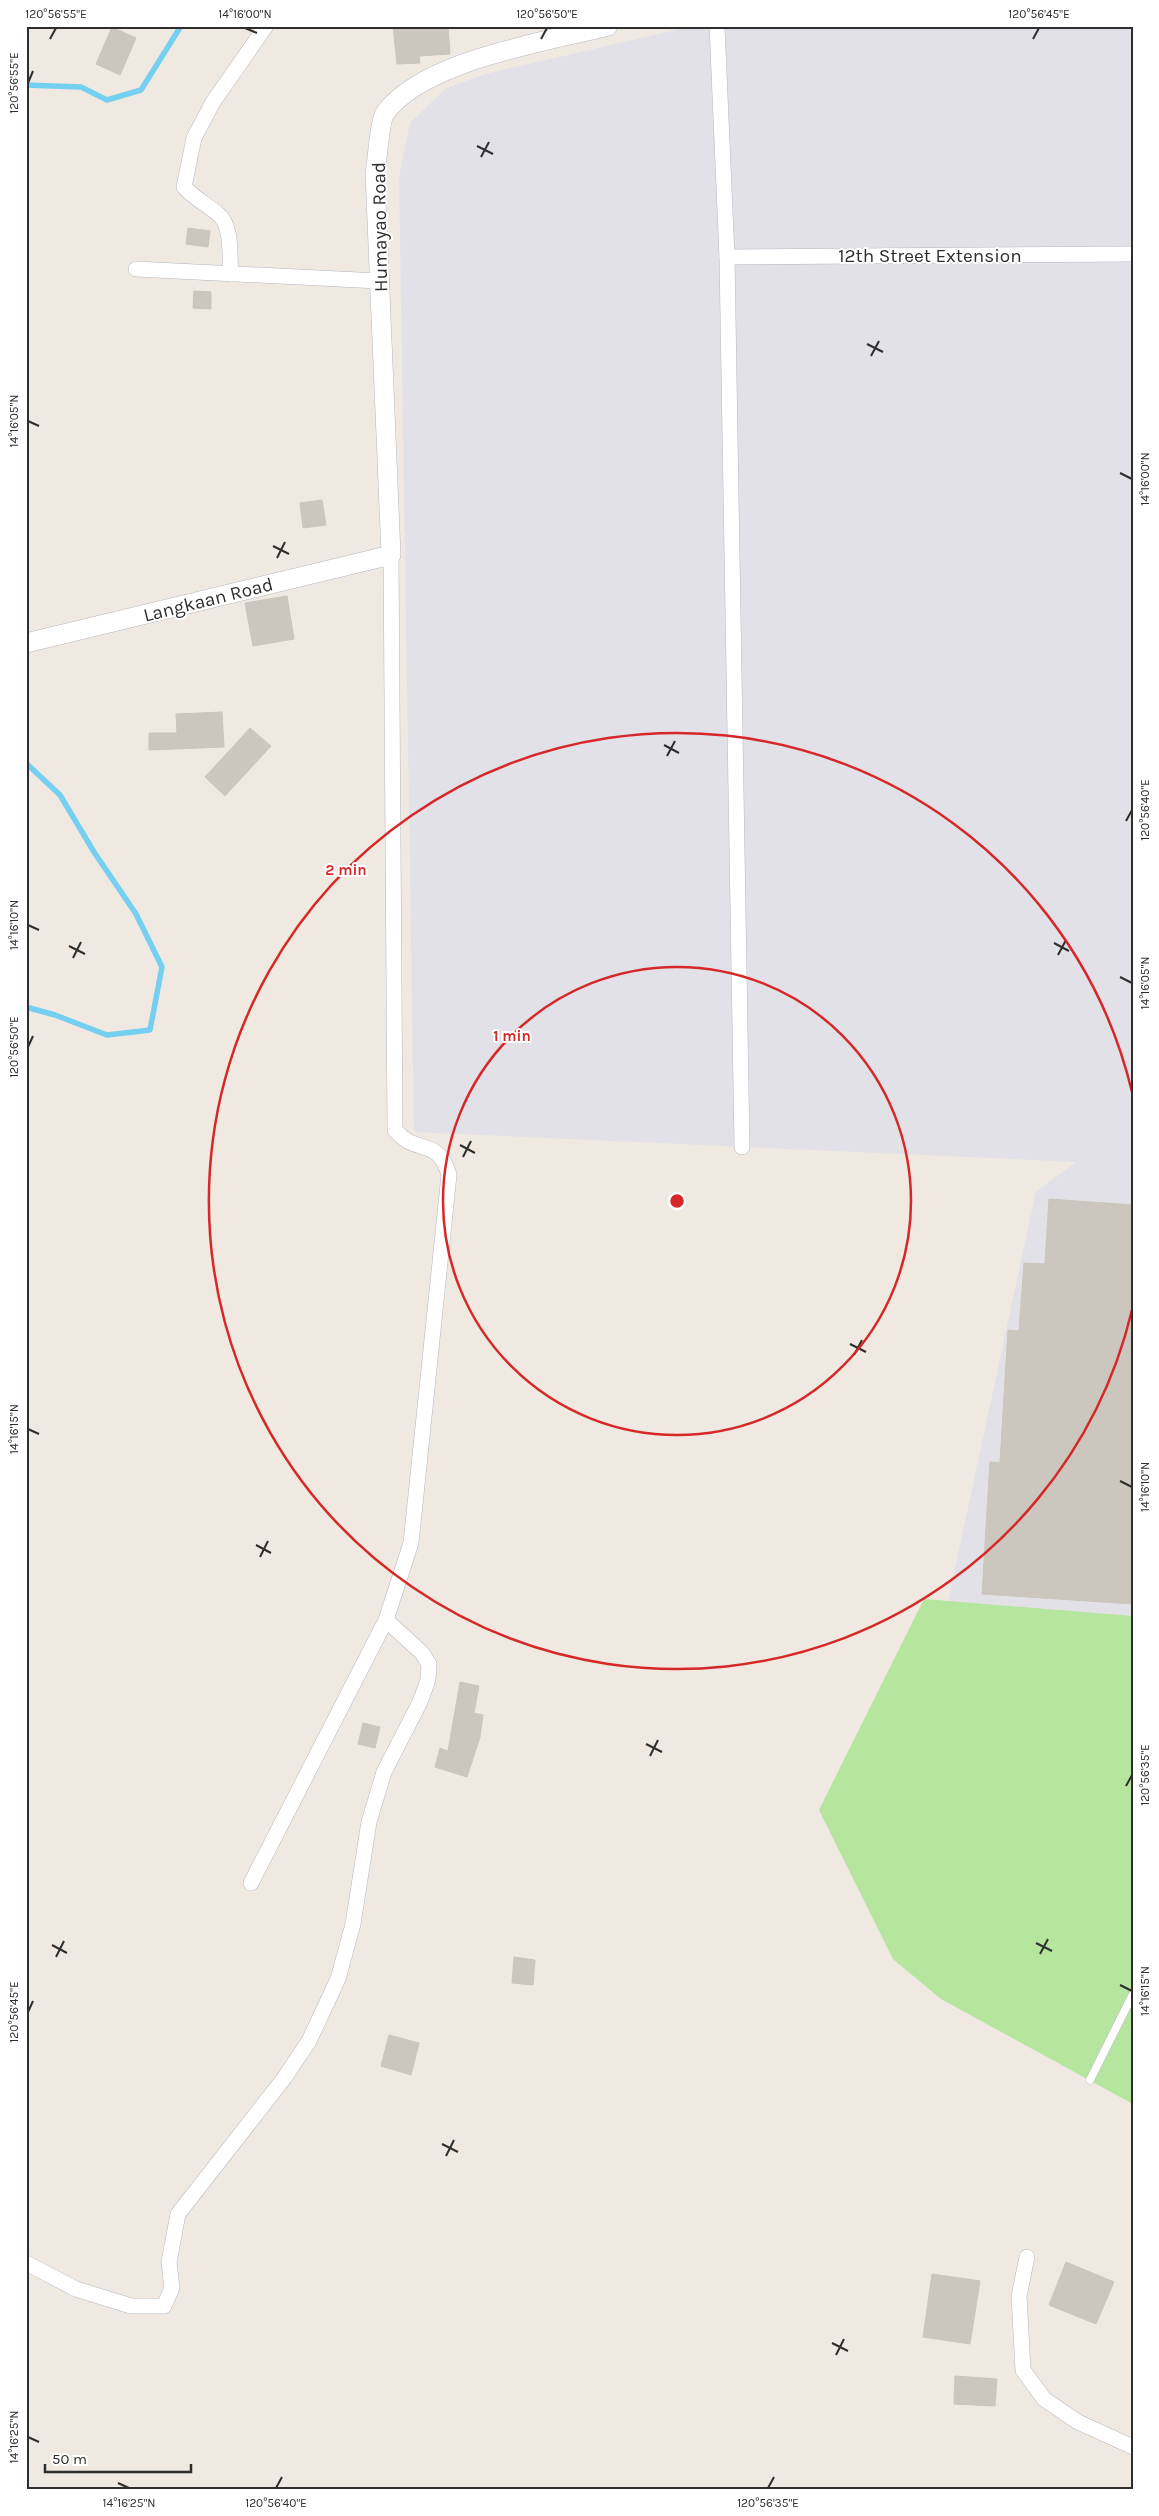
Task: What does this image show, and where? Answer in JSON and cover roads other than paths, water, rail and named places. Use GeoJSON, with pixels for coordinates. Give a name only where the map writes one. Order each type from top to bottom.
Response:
{"type":"FeatureCollection","features":[{"type":"Feature","properties":{"kind":"street"},"geometry":{"type":"LineString","coordinates":[[231,274],[227,227],[219,214],[195,200],[184,187],[194,138],[209,109],[266,26]]}},
{"type":"Feature","properties":{"kind":"street","name":"Humayao Road"},"geometry":{"type":"LineString","coordinates":[[391,555],[375,173],[384,114],[409,90],[445,69],[483,57],[608,26]]}},
{"type":"Feature","properties":{"kind":"street"},"geometry":{"type":"LineString","coordinates":[[717,26],[727,257],[742,1147]]}},
{"type":"Feature","properties":{"kind":"street","name":"12th Street Extension"},"geometry":{"type":"LineString","coordinates":[[727,257],[1133,254]]}},
{"type":"Feature","properties":{"kind":"street"},"geometry":{"type":"LineString","coordinates":[[136,268],[379,281]]}},
{"type":"Feature","properties":{"kind":"street"},"geometry":{"type":"LineString","coordinates":[[251,1884],[386,1620],[411,1543],[449,1175],[445,1160],[432,1149],[411,1144],[402,1139],[395,1130],[391,555]]}},
{"type":"Feature","properties":{"kind":"street","name":"Langkaan Road"},"geometry":{"type":"LineString","coordinates":[[26,643],[391,555]]}},
{"type":"Feature","properties":{"kind":"street"},"geometry":{"type":"LineString","coordinates":[[26,2263],[76,2289],[94,2295],[131,2306],[164,2306],[172,2288],[169,2262],[178,2214],[285,2078],[309,2041],[338,1979],[353,1924],[368,1822],[384,1772],[420,1702],[428,1680],[429,1664],[422,1653],[386,1620]]}},
{"type":"Feature","properties":{"kind":"street"},"geometry":{"type":"LineString","coordinates":[[1027,2258],[1019,2296],[1023,2370],[1044,2399],[1078,2422],[1133,2447]]}},
{"type":"Feature","properties":{"kind":"lane"},"geometry":{"type":"LineString","coordinates":[[1090,2080],[1133,1994]]}},
{"type":"Feature","properties":{"kind":"waterway"},"geometry":{"type":"LineString","coordinates":[[26,85],[81,87],[107,100],[141,90],[181,26]]}},
{"type":"Feature","properties":{"kind":"waterway"},"geometry":{"type":"LineString","coordinates":[[26,763],[60,795],[94,852],[136,914],[162,967],[150,1030],[107,1035],[55,1015],[26,1007]]}}]}
